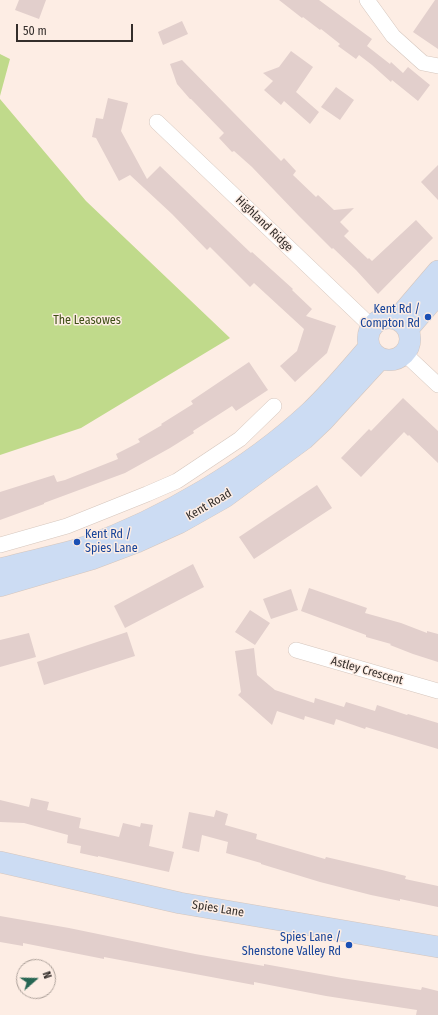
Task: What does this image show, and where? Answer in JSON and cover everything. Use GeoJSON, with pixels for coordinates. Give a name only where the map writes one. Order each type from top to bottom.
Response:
{"type":"FeatureCollection","features":[{"type":"Feature","properties":{"kind":"main road"},"geometry":{"type":"LineString","coordinates":[[403,324],[438,271]]}},
{"type":"Feature","properties":{"kind":"main road"},"geometry":{"type":"LineString","coordinates":[[403,324],[438,294]]}},
{"type":"Feature","properties":{"kind":"main road"},"geometry":{"type":"LineString","coordinates":[[390,318],[403,324],[411,338],[410,347],[398,360],[389,361],[375,353],[368,336],[372,326],[383,319],[390,318]]}},
{"type":"Feature","properties":{"kind":"main road","name":"Kent Road"},"geometry":{"type":"LineString","coordinates":[[0,569],[84,547],[132,527],[187,500],[267,448],[291,429],[375,353]]}},
{"type":"Feature","properties":{"kind":"main road","name":"Kent Road"},"geometry":{"type":"LineString","coordinates":[[0,586],[92,559],[137,542],[179,523],[225,497],[304,439],[323,421],[375,353]]}},
{"type":"Feature","properties":{"kind":"main road","name":"Spies Lane"},"geometry":{"type":"LineString","coordinates":[[0,862],[180,903],[438,947]]}},
{"type":"Feature","properties":{"kind":"street"},"geometry":{"type":"LineString","coordinates":[[367,0],[393,36],[423,63],[438,66]]}},
{"type":"Feature","properties":{"kind":"street","name":"Highland Ridge"},"geometry":{"type":"LineString","coordinates":[[157,122],[372,326]]}},
{"type":"Feature","properties":{"kind":"street"},"geometry":{"type":"LineString","coordinates":[[405,354],[438,385]]}},
{"type":"Feature","properties":{"kind":"street"},"geometry":{"type":"LineString","coordinates":[[0,545],[67,526],[147,494],[177,480],[240,439],[274,406]]}},
{"type":"Feature","properties":{"kind":"street","name":"Kent Road"},"geometry":{"type":"LineString","coordinates":[[177,480],[187,500]]}},
{"type":"Feature","properties":{"kind":"street","name":"Astley Crescent"},"geometry":{"type":"LineString","coordinates":[[296,650],[438,691]]}},
{"type":"Feature","properties":{"kind":"green space"},"geometry":{"type":"Polygon","coordinates":[[[0,54],[10,59],[0,96],[0,54]]]}},
{"type":"Feature","properties":{"kind":"green space","name":"The Leasowes"},"geometry":{"type":"Polygon","coordinates":[[[0,99],[86,201],[230,338],[81,428],[0,455],[0,99]]]}},
{"type":"Feature","properties":{"kind":"building"},"geometry":{"type":"Polygon","coordinates":[[[19,0],[46,0],[39,19],[15,10],[19,0]]]}},
{"type":"Feature","properties":{"kind":"building"},"geometry":{"type":"Polygon","coordinates":[[[279,0],[319,0],[372,39],[367,46],[390,64],[391,62],[403,73],[408,67],[430,85],[418,101],[392,80],[391,82],[359,55],[356,59],[338,46],[340,44],[321,29],[320,30],[303,17],[302,18],[279,0]]]}},
{"type":"Feature","properties":{"kind":"building"},"geometry":{"type":"Polygon","coordinates":[[[435,0],[438,0],[438,49],[413,32],[435,0]]]}},
{"type":"Feature","properties":{"kind":"building"},"geometry":{"type":"Polygon","coordinates":[[[182,21],[188,34],[163,45],[158,32],[182,21]]]}},
{"type":"Feature","properties":{"kind":"building"},"geometry":{"type":"Polygon","coordinates":[[[291,51],[313,67],[296,92],[319,112],[310,124],[284,101],[281,105],[264,90],[273,81],[263,73],[279,67],[291,51]]]}},
{"type":"Feature","properties":{"kind":"building"},"geometry":{"type":"Polygon","coordinates":[[[182,60],[281,161],[284,158],[296,171],[293,175],[316,197],[318,195],[334,210],[354,208],[340,222],[349,231],[344,236],[368,259],[369,258],[372,261],[416,220],[433,238],[378,294],[356,270],[333,248],[332,249],[252,167],[234,151],[232,152],[219,138],[224,133],[177,84],[170,64],[182,60]]]}},
{"type":"Feature","properties":{"kind":"building"},"geometry":{"type":"Polygon","coordinates":[[[336,87],[354,100],[340,120],[321,107],[336,87]]]}},
{"type":"Feature","properties":{"kind":"building"},"geometry":{"type":"Polygon","coordinates":[[[108,98],[128,103],[121,131],[147,179],[160,166],[251,253],[252,252],[293,289],[292,290],[312,309],[306,316],[336,326],[327,353],[295,382],[280,366],[297,351],[304,329],[254,283],[250,287],[210,247],[207,250],[172,214],[130,175],[119,181],[96,138],[92,137],[96,118],[103,119],[108,98]]]}},
{"type":"Feature","properties":{"kind":"building"},"geometry":{"type":"Polygon","coordinates":[[[438,165],[438,200],[421,182],[438,165]]]}},
{"type":"Feature","properties":{"kind":"building"},"geometry":{"type":"Polygon","coordinates":[[[249,362],[268,390],[236,411],[232,406],[193,431],[194,433],[125,473],[0,520],[0,492],[54,475],[57,482],[65,480],[118,459],[116,454],[140,442],[138,439],[193,404],[191,401],[249,362]]]}},
{"type":"Feature","properties":{"kind":"building"},"geometry":{"type":"Polygon","coordinates":[[[403,398],[438,431],[438,463],[404,432],[361,477],[341,458],[369,429],[371,431],[403,398]]]}},
{"type":"Feature","properties":{"kind":"building"},"geometry":{"type":"Polygon","coordinates":[[[317,485],[332,508],[254,559],[239,537],[317,485]]]}},
{"type":"Feature","properties":{"kind":"building"},"geometry":{"type":"Polygon","coordinates":[[[193,564],[204,587],[125,628],[114,606],[193,564]]]}},
{"type":"Feature","properties":{"kind":"building"},"geometry":{"type":"Polygon","coordinates":[[[309,588],[367,608],[365,613],[401,623],[427,633],[427,631],[438,634],[438,662],[413,654],[390,645],[391,644],[366,637],[366,635],[301,611],[309,588]]]}},
{"type":"Feature","properties":{"kind":"building"},"geometry":{"type":"Polygon","coordinates":[[[291,589],[298,610],[271,619],[263,599],[291,589]]]}},
{"type":"Feature","properties":{"kind":"building"},"geometry":{"type":"Polygon","coordinates":[[[250,610],[270,623],[255,645],[235,632],[250,610]]]}},
{"type":"Feature","properties":{"kind":"building"},"geometry":{"type":"Polygon","coordinates":[[[127,632],[135,656],[44,685],[37,662],[127,632]]]}},
{"type":"Feature","properties":{"kind":"building"},"geometry":{"type":"Polygon","coordinates":[[[29,633],[36,657],[0,667],[0,640],[29,633]]]}},
{"type":"Feature","properties":{"kind":"building"},"geometry":{"type":"Polygon","coordinates":[[[254,648],[257,675],[275,690],[314,703],[315,698],[344,707],[346,702],[375,711],[377,705],[438,723],[438,749],[366,727],[365,729],[336,719],[334,725],[305,716],[304,720],[277,711],[272,725],[238,695],[241,692],[235,651],[254,648]]]}},
{"type":"Feature","properties":{"kind":"building"},"geometry":{"type":"Polygon","coordinates":[[[31,798],[49,802],[47,810],[81,818],[79,828],[119,837],[123,823],[140,827],[141,823],[153,825],[149,846],[174,852],[169,872],[80,853],[81,846],[67,843],[68,835],[24,823],[0,822],[0,800],[29,807],[31,798]]]}},
{"type":"Feature","properties":{"kind":"building"},"geometry":{"type":"Polygon","coordinates":[[[216,810],[228,814],[225,825],[257,834],[256,839],[325,859],[326,857],[382,870],[406,876],[405,879],[438,886],[438,907],[371,895],[320,882],[261,864],[226,853],[228,842],[202,835],[199,852],[182,848],[189,812],[214,817],[216,810]]]}},
{"type":"Feature","properties":{"kind":"building"},"geometry":{"type":"Polygon","coordinates":[[[0,916],[264,966],[264,964],[421,990],[422,987],[438,991],[438,1015],[416,1015],[417,1010],[326,996],[254,982],[254,985],[104,957],[104,959],[23,943],[23,946],[0,942],[0,916]]]}},
{"type":"Feature","properties":{"kind":"place","name":"Kent Rd / Compton Rd"},"geometry":{"type":"Point","coordinates":[428,317]}},
{"type":"Feature","properties":{"kind":"place","name":"Kent Rd / Spies Lane"},"geometry":{"type":"Point","coordinates":[77,542]}},
{"type":"Feature","properties":{"kind":"place","name":"Spies Lane / Shenstone Valley Rd"},"geometry":{"type":"Point","coordinates":[349,945]}}]}
